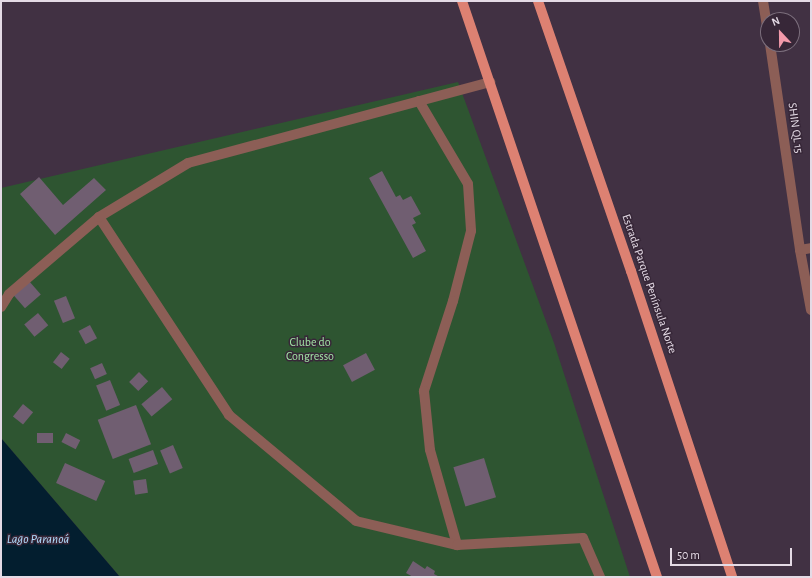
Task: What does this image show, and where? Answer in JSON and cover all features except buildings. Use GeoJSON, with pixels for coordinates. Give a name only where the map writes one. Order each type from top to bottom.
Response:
{"type":"FeatureCollection","features":[{"type":"Feature","properties":{"kind":"main road"},"geometry":{"type":"LineString","coordinates":[[462,1],[656,577]]}},
{"type":"Feature","properties":{"kind":"main road","name":"Estrada Parque Península Norte"},"geometry":{"type":"LineString","coordinates":[[538,1],[631,271],[732,577]]}},
{"type":"Feature","properties":{"kind":"street"},"geometry":{"type":"LineString","coordinates":[[763,1],[765,12]]}},
{"type":"Feature","properties":{"kind":"street","name":"SHIN QL 15"},"geometry":{"type":"LineString","coordinates":[[771,52],[800,250],[811,310]]}},
{"type":"Feature","properties":{"kind":"street"},"geometry":{"type":"LineString","coordinates":[[1,307],[9,294],[99,217],[188,163],[490,82]]}},
{"type":"Feature","properties":{"kind":"street"},"geometry":{"type":"LineString","coordinates":[[420,101],[468,184],[471,231],[453,301],[424,391],[430,450],[457,545]]}},
{"type":"Feature","properties":{"kind":"street"},"geometry":{"type":"LineString","coordinates":[[99,217],[229,415],[356,521],[457,545],[583,538],[600,577]]}},
{"type":"Feature","properties":{"kind":"street"},"geometry":{"type":"LineString","coordinates":[[800,250],[811,248]]}},
{"type":"Feature","properties":{"kind":"green space","name":"Clube do Congresso"},"geometry":{"type":"Polygon","coordinates":[[[458,82],[554,343],[630,577],[120,577],[1,438],[1,188],[458,82]]]}},
{"type":"Feature","properties":{"kind":"water","name":"Lago Paranoá"},"geometry":{"type":"Polygon","coordinates":[[[1,438],[120,577],[1,577],[1,438]]]}}]}
